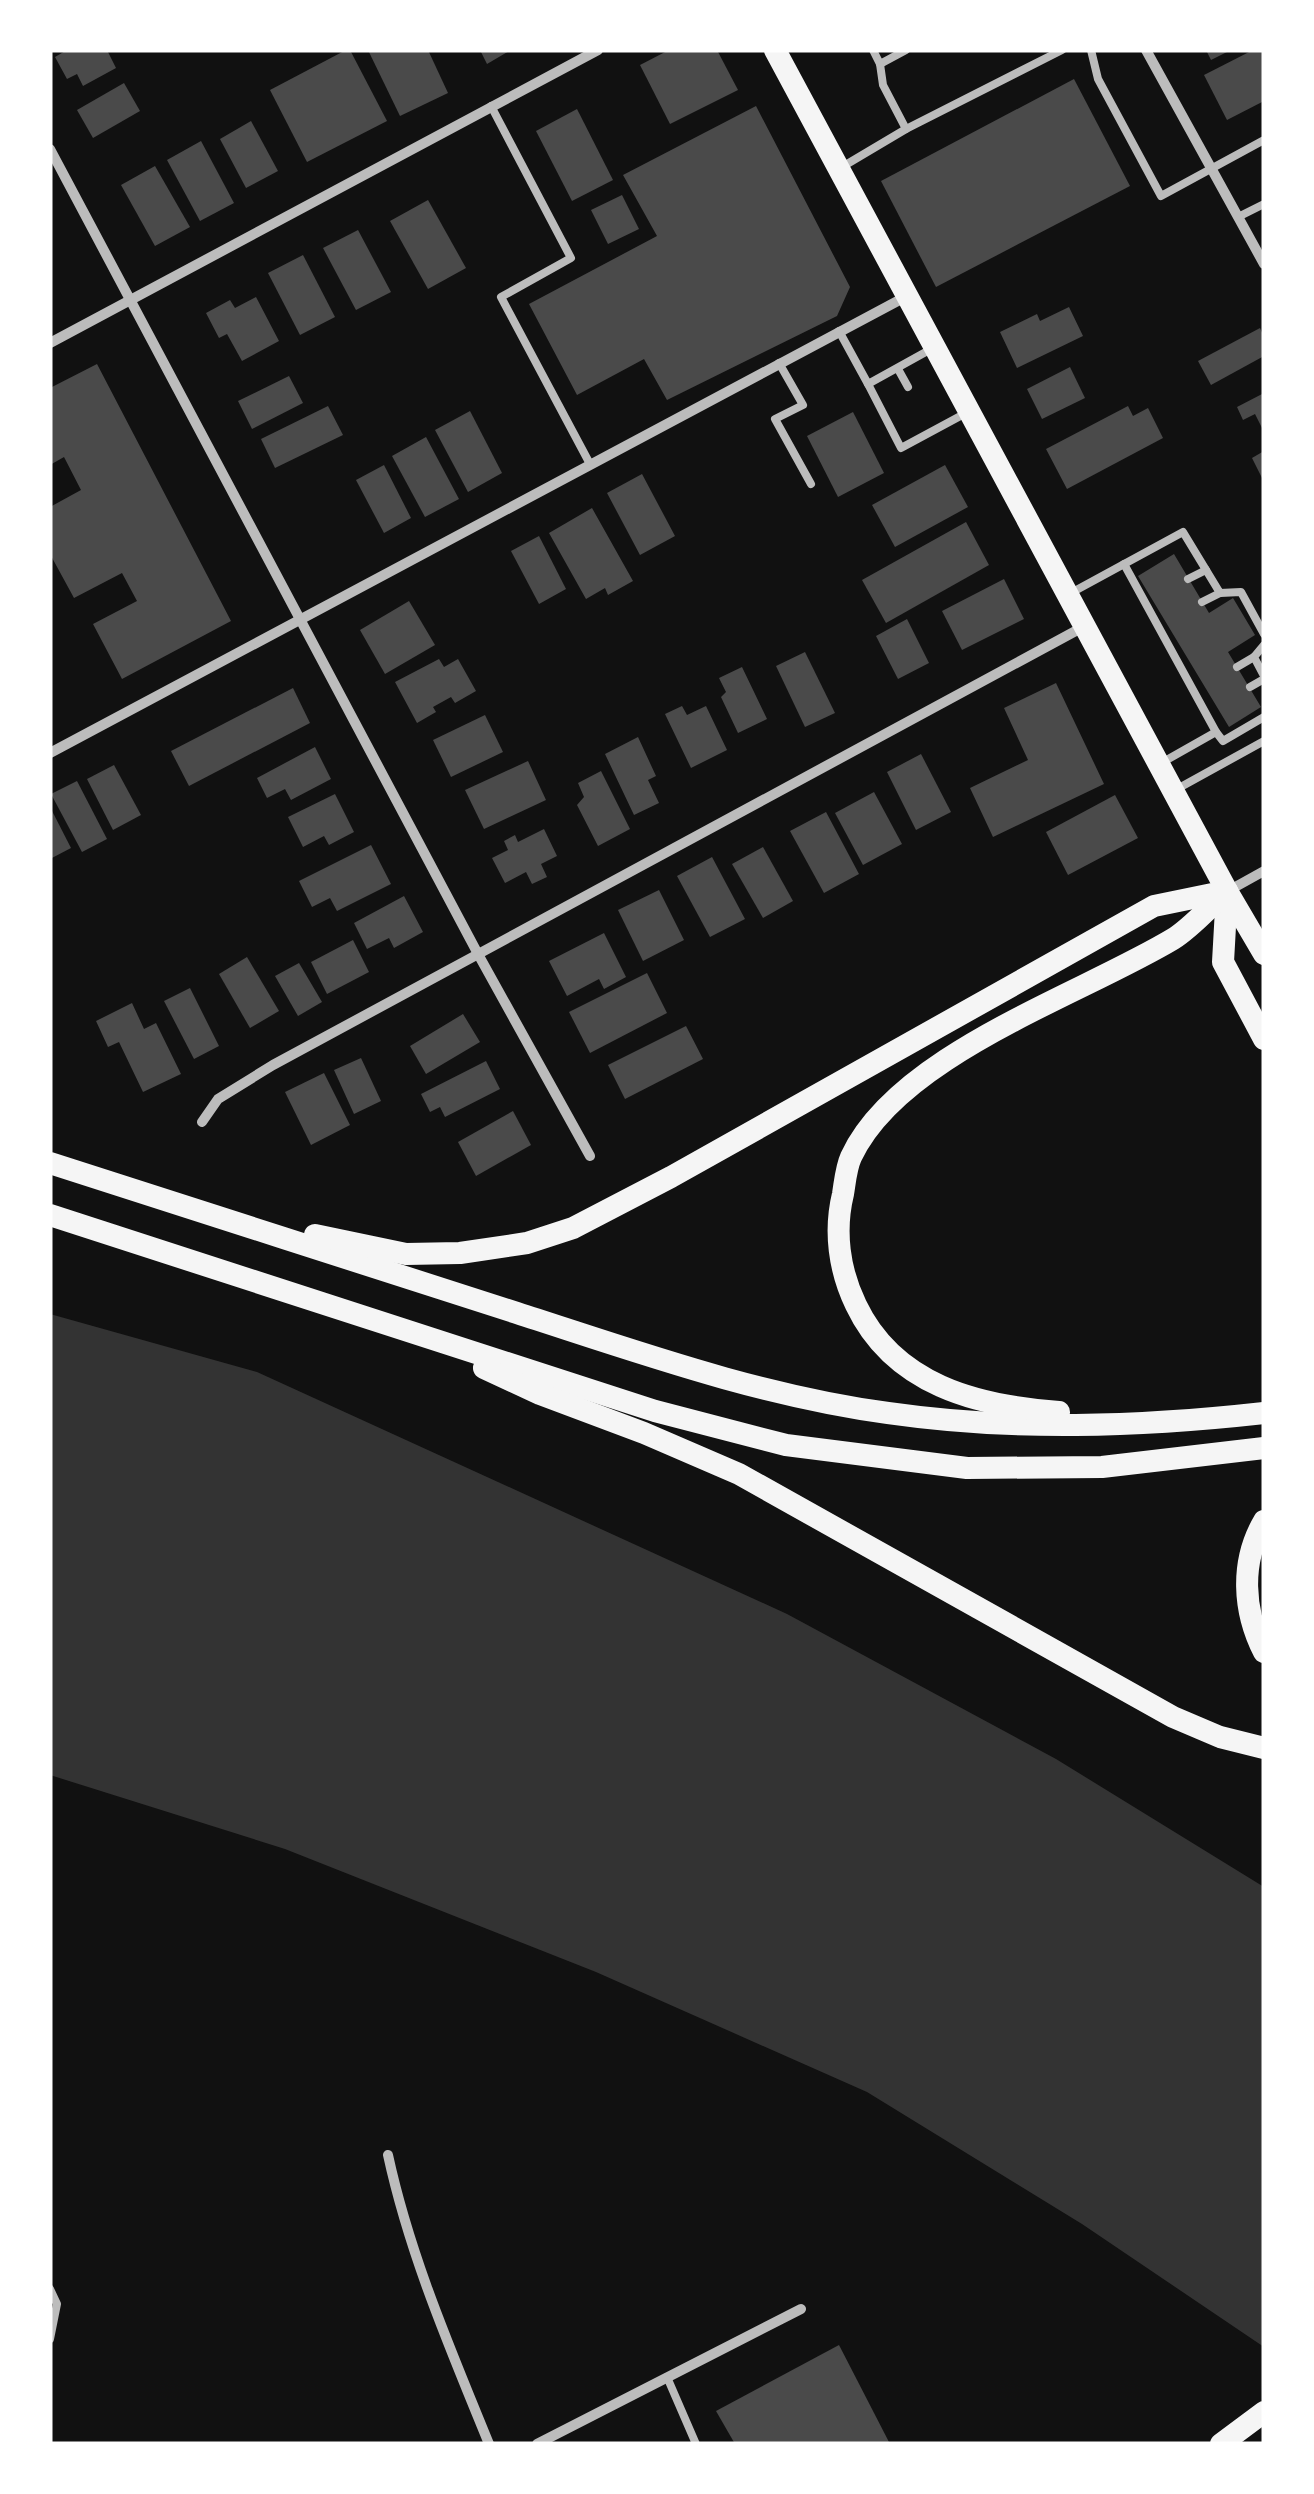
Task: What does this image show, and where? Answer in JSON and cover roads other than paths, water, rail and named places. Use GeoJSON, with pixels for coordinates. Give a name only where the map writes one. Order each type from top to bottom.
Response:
{"type":"FeatureCollection","features":[{"type":"Feature","properties":{"kind":"main road"},"geometry":{"type":"LineString","coordinates":[[775,50],[1264,954]]}},
{"type":"Feature","properties":{"kind":"main road"},"geometry":{"type":"LineString","coordinates":[[1227,891],[1222,962],[1264,1039]]}},
{"type":"Feature","properties":{"kind":"main road"},"geometry":{"type":"LineString","coordinates":[[192,1208],[406,1254],[460,1253],[527,1243],[573,1228],[671,1177],[1154,906],[1227,891]]}},
{"type":"Feature","properties":{"kind":"main road"},"geometry":{"type":"LineString","coordinates":[[1222,1418],[1044,1411],[982,1401],[932,1384],[892,1356],[862,1316],[846,1280],[838,1224],[850,1158],[879,1114],[899,1094],[931,1070],[1042,1006],[1176,937],[1227,891]]}},
{"type":"Feature","properties":{"kind":"main road"},"geometry":{"type":"LineString","coordinates":[[50,1162],[646,1354],[820,1402],[941,1420],[1043,1426],[1130,1425],[1264,1413]]}},
{"type":"Feature","properties":{"kind":"main road"},"geometry":{"type":"LineString","coordinates":[[50,1215],[656,1411],[786,1445],[967,1468],[1102,1466],[1264,1448]]}},
{"type":"Feature","properties":{"kind":"main road"},"geometry":{"type":"LineString","coordinates":[[390,1325],[540,1394],[738,1474],[1173,1717],[1220,1737],[1264,1748]]}},
{"type":"Feature","properties":{"kind":"main road"},"geometry":{"type":"LineString","coordinates":[[1264,1521],[1252,1543],[1246,1583],[1255,1634],[1264,1652]]}},
{"type":"Feature","properties":{"kind":"main road"},"geometry":{"type":"LineString","coordinates":[[1221,2444],[1259,2415]]}},
{"type":"Feature","properties":{"kind":"street"},"geometry":{"type":"LineString","coordinates":[[50,343],[598,50]]}},
{"type":"Feature","properties":{"kind":"street"},"geometry":{"type":"LineString","coordinates":[[1146,50],[1264,264]]}},
{"type":"Feature","properties":{"kind":"street"},"geometry":{"type":"LineString","coordinates":[[50,149],[478,954],[590,1156]]}},
{"type":"Feature","properties":{"kind":"street"},"geometry":{"type":"LineString","coordinates":[[50,753],[907,296]]}},
{"type":"Feature","properties":{"kind":"street"},"geometry":{"type":"LineString","coordinates":[[202,1122],[218,1099],[273,1065],[1084,626]]}},
{"type":"Feature","properties":{"kind":"street"},"geometry":{"type":"LineString","coordinates":[[1227,891],[1264,871]]}},
{"type":"Feature","properties":{"kind":"street"},"geometry":{"type":"LineString","coordinates":[[388,2155],[402,2220],[422,2278],[489,2444]]}},
{"type":"Feature","properties":{"kind":"street"},"geometry":{"type":"LineString","coordinates":[[537,2444],[801,2309]]}},
{"type":"Feature","properties":{"kind":"lane"},"geometry":{"type":"LineString","coordinates":[[873,50],[884,86],[906,130]]}},
{"type":"Feature","properties":{"kind":"lane"},"geometry":{"type":"LineString","coordinates":[[880,64],[906,50]]}},
{"type":"Feature","properties":{"kind":"lane"},"geometry":{"type":"LineString","coordinates":[[839,168],[1062,50]]}},
{"type":"Feature","properties":{"kind":"lane"},"geometry":{"type":"LineString","coordinates":[[1094,51],[1098,79],[1160,196],[1264,140]]}},
{"type":"Feature","properties":{"kind":"lane"},"geometry":{"type":"LineString","coordinates":[[491,106],[570,258],[500,297],[590,464]]}},
{"type":"Feature","properties":{"kind":"lane"},"geometry":{"type":"LineString","coordinates":[[1238,218],[1264,204]]}},
{"type":"Feature","properties":{"kind":"lane"},"geometry":{"type":"LineString","coordinates":[[839,330],[901,448],[968,411]]}},
{"type":"Feature","properties":{"kind":"lane"},"geometry":{"type":"LineString","coordinates":[[868,384],[934,348]]}},
{"type":"Feature","properties":{"kind":"lane"},"geometry":{"type":"LineString","coordinates":[[779,363],[803,406],[775,419],[811,484]]}},
{"type":"Feature","properties":{"kind":"lane"},"geometry":{"type":"LineString","coordinates":[[898,369],[908,387]]}},
{"type":"Feature","properties":{"kind":"lane"},"geometry":{"type":"LineString","coordinates":[[926,421],[931,431]]}},
{"type":"Feature","properties":{"kind":"lane"},"geometry":{"type":"LineString","coordinates":[[1067,595],[1183,532],[1220,593]]}},
{"type":"Feature","properties":{"kind":"lane"},"geometry":{"type":"LineString","coordinates":[[1124,564],[1162,623],[1193,691],[1223,742],[1264,717]]}},
{"type":"Feature","properties":{"kind":"lane"},"geometry":{"type":"LineString","coordinates":[[1188,578],[1206,570]]}},
{"type":"Feature","properties":{"kind":"lane"},"geometry":{"type":"LineString","coordinates":[[1202,602],[1220,593],[1241,592],[1264,634]]}},
{"type":"Feature","properties":{"kind":"lane"},"geometry":{"type":"LineString","coordinates":[[1237,666],[1254,657],[1264,645]]}},
{"type":"Feature","properties":{"kind":"lane"},"geometry":{"type":"LineString","coordinates":[[1250,687],[1264,677],[1254,657]]}},
{"type":"Feature","properties":{"kind":"lane"},"geometry":{"type":"LineString","coordinates":[[1193,691],[1204,686]]}},
{"type":"Feature","properties":{"kind":"lane"},"geometry":{"type":"LineString","coordinates":[[1206,714],[1217,708]]}},
{"type":"Feature","properties":{"kind":"lane"},"geometry":{"type":"LineString","coordinates":[[1159,765],[1216,732]]}},
{"type":"Feature","properties":{"kind":"lane"},"geometry":{"type":"LineString","coordinates":[[1173,791],[1264,742]]}},
{"type":"Feature","properties":{"kind":"lane"},"geometry":{"type":"LineString","coordinates":[[50,2288],[57,2304],[50,2339]]}},
{"type":"Feature","properties":{"kind":"lane"},"geometry":{"type":"LineString","coordinates":[[667,2378],[696,2444]]}}]}
